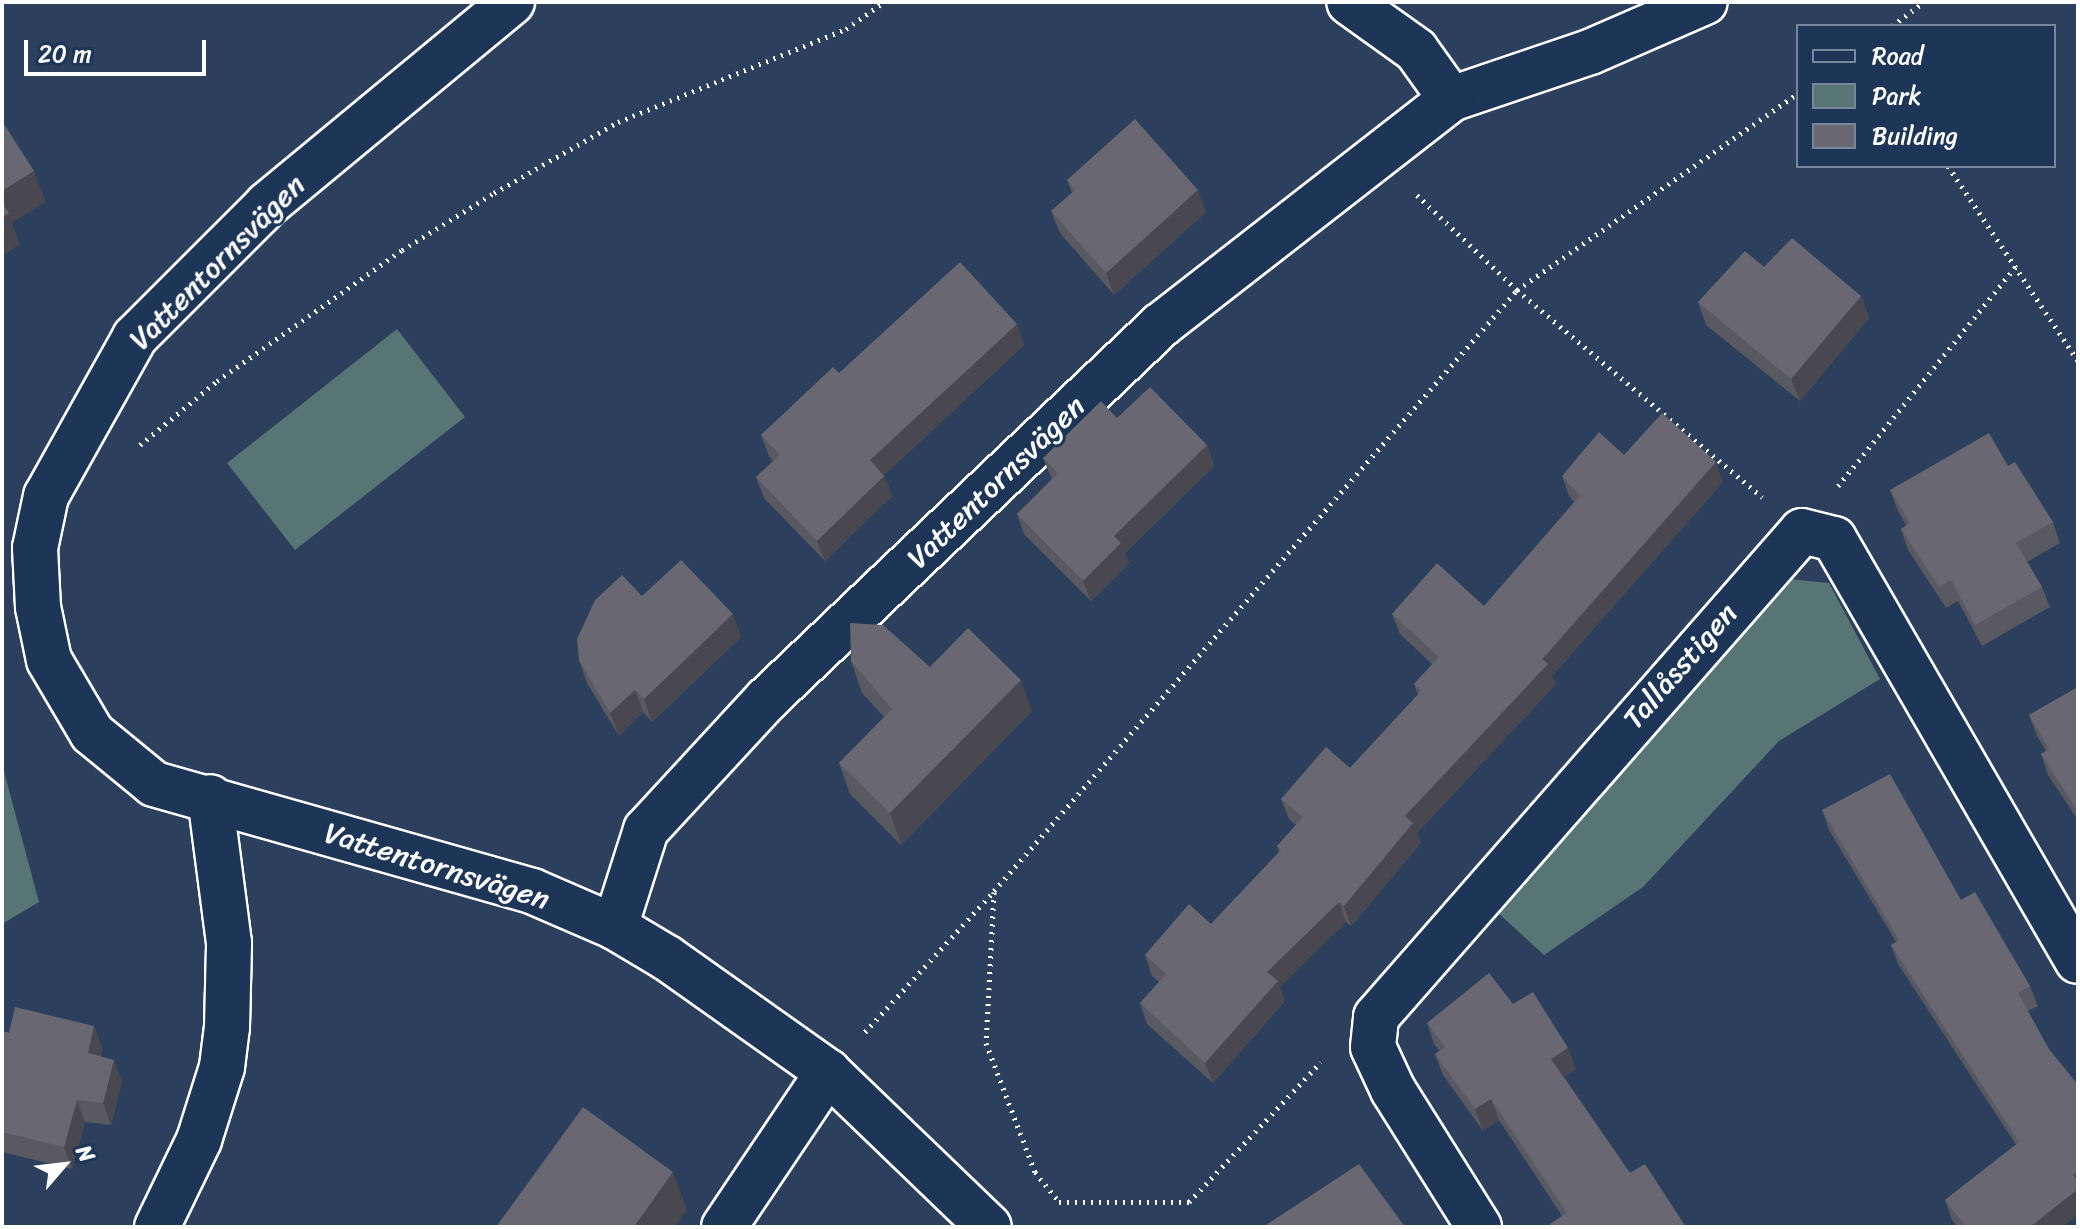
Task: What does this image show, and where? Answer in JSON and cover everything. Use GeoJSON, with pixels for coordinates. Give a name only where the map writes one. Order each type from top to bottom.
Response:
{"type":"FeatureCollection","features":[{"type":"Feature","properties":{"kind":"street","name":"Vattentornsvägen"},"geometry":{"type":"LineString","coordinates":[[512,2],[267,205],[135,337],[46,496],[35,548],[38,607],[49,660],[92,733],[127,766],[154,784],[210,797],[532,891],[615,927],[828,1072],[989,1227]]}},
{"type":"Feature","properties":{"kind":"street","name":"Vattentornsvägen"},"geometry":{"type":"LineString","coordinates":[[615,927],[646,830],[767,699],[1161,325],[1451,99],[1590,52],[1704,2]]}},
{"type":"Feature","properties":{"kind":"street"},"geometry":{"type":"LineString","coordinates":[[1374,8],[1416,50],[1451,99]]}},
{"type":"Feature","properties":{"kind":"street"},"geometry":{"type":"LineString","coordinates":[[1802,531],[1834,539],[2078,961]]}},
{"type":"Feature","properties":{"kind":"street","name":"Tallåsstigen"},"geometry":{"type":"LineString","coordinates":[[1376,1017],[1802,531]]}},
{"type":"Feature","properties":{"kind":"street"},"geometry":{"type":"LineString","coordinates":[[157,1227],[199,1140],[222,1067],[227,1027],[229,943],[210,797]]}},
{"type":"Feature","properties":{"kind":"street"},"geometry":{"type":"LineString","coordinates":[[1376,1017],[1373,1047],[1393,1090],[1479,1227]]}},
{"type":"Feature","properties":{"kind":"street"},"geometry":{"type":"LineString","coordinates":[[724,1227],[828,1072]]}},
{"type":"Feature","properties":{"kind":"path"},"geometry":{"type":"LineString","coordinates":[[136,449],[217,381],[389,258],[494,193],[618,122],[846,29],[884,2]]}},
{"type":"Feature","properties":{"kind":"path"},"geometry":{"type":"LineString","coordinates":[[1895,24],[1924,2]]}},
{"type":"Feature","properties":{"kind":"path"},"geometry":{"type":"LineString","coordinates":[[828,1072],[994,891],[1517,290],[1796,94]]}},
{"type":"Feature","properties":{"kind":"path"},"geometry":{"type":"LineString","coordinates":[[1376,156],[1517,290],[1802,531],[2017,265]]}},
{"type":"Feature","properties":{"kind":"path"},"geometry":{"type":"LineString","coordinates":[[1949,168],[2017,265],[2078,361]]}},
{"type":"Feature","properties":{"kind":"path"},"geometry":{"type":"LineString","coordinates":[[994,891],[986,1043],[1035,1172],[1059,1202],[1189,1202],[1342,1040],[1376,1017]]}},
{"type":"Feature","properties":{"kind":"green space"},"geometry":{"type":"Polygon","coordinates":[[[397,329],[465,417],[295,550],[227,463],[397,329]]]}},
{"type":"Feature","properties":{"kind":"green space"},"geometry":{"type":"Polygon","coordinates":[[[1779,578],[1829,583],[1880,679],[1779,741],[1643,887],[1544,955],[1496,911],[1779,578]]]}},
{"type":"Feature","properties":{"kind":"green space"},"geometry":{"type":"Polygon","coordinates":[[[2,764],[39,902],[2,924],[2,764]]]}},
{"type":"Feature","properties":{"kind":"building"},"geometry":{"type":"Polygon","coordinates":[[[1135,119],[1198,190],[1106,273],[1051,211],[1075,190],[1067,180],[1135,119]]]}},
{"type":"Feature","properties":{"kind":"building"},"geometry":{"type":"Polygon","coordinates":[[[2,121],[34,171],[2,191],[2,121]]]}},
{"type":"Feature","properties":{"kind":"building"},"geometry":{"type":"Polygon","coordinates":[[[2,203],[9,213],[2,217],[2,203]]]}},
{"type":"Feature","properties":{"kind":"building"},"geometry":{"type":"Polygon","coordinates":[[[1792,238],[1861,296],[1791,379],[1698,302],[1745,251],[1764,267],[1792,238]]]}},
{"type":"Feature","properties":{"kind":"building"},"geometry":{"type":"Polygon","coordinates":[[[960,262],[1017,324],[870,460],[884,476],[817,541],[756,477],[780,455],[761,435],[833,367],[839,373],[960,262]]]}},
{"type":"Feature","properties":{"kind":"building"},"geometry":{"type":"Polygon","coordinates":[[[1150,387],[1207,445],[1114,536],[1121,543],[1083,581],[1017,514],[1058,473],[1043,458],[1101,401],[1117,418],[1150,387]]]}},
{"type":"Feature","properties":{"kind":"building"},"geometry":{"type":"Polygon","coordinates":[[[1662,413],[1716,462],[1542,659],[1548,664],[1405,816],[1413,823],[1344,906],[1339,902],[1267,972],[1278,981],[1205,1063],[1140,1003],[1166,974],[1145,955],[1189,904],[1211,924],[1281,850],[1277,846],[1303,817],[1281,799],[1326,747],[1350,768],[1421,691],[1414,684],[1439,657],[1392,614],[1437,563],[1484,606],[1580,496],[1562,476],[1599,432],[1624,455],[1662,413]]]}},
{"type":"Feature","properties":{"kind":"building"},"geometry":{"type":"Polygon","coordinates":[[[1989,433],[2008,466],[2015,462],[2053,522],[2016,543],[2042,587],[1975,625],[1951,580],[1939,587],[1901,529],[1910,523],[1890,490],[1989,433]]]}},
{"type":"Feature","properties":{"kind":"building"},"geometry":{"type":"Polygon","coordinates":[[[681,560],[733,614],[644,699],[635,690],[610,713],[579,660],[577,639],[595,600],[622,575],[642,596],[681,560]]]}},
{"type":"Feature","properties":{"kind":"building"},"geometry":{"type":"Polygon","coordinates":[[[850,623],[883,625],[930,667],[968,628],[1021,680],[890,813],[839,763],[892,709],[851,661],[850,623]]]}},
{"type":"Feature","properties":{"kind":"building"},"geometry":{"type":"Polygon","coordinates":[[[2078,687],[2078,811],[2041,754],[2049,749],[2029,715],[2078,687]]]}},
{"type":"Feature","properties":{"kind":"building"},"geometry":{"type":"Polygon","coordinates":[[[1890,774],[1961,900],[1975,892],[2030,986],[2018,993],[2049,1049],[2078,1085],[2078,1171],[2073,1175],[2078,1181],[2078,1189],[2030,1227],[1966,1227],[1945,1200],[2019,1142],[1891,945],[1899,940],[1822,810],[1890,774]]]}},
{"type":"Feature","properties":{"kind":"building"},"geometry":{"type":"Polygon","coordinates":[[[1489,973],[1513,1004],[1533,992],[1568,1048],[1551,1059],[1630,1173],[1645,1164],[1686,1227],[1552,1227],[1550,1224],[1567,1213],[1491,1099],[1475,1109],[1435,1054],[1445,1047],[1427,1023],[1489,973]]]}},
{"type":"Feature","properties":{"kind":"building"},"geometry":{"type":"Polygon","coordinates":[[[15,1007],[94,1026],[88,1053],[114,1060],[103,1103],[77,1100],[64,1147],[2,1132],[2,1031],[9,1033],[15,1007]]]}},
{"type":"Feature","properties":{"kind":"building"},"geometry":{"type":"Polygon","coordinates":[[[583,1107],[673,1172],[634,1227],[496,1227],[583,1107]]]}},
{"type":"Feature","properties":{"kind":"building"},"geometry":{"type":"Polygon","coordinates":[[[1359,1164],[1405,1227],[1263,1227],[1359,1164]]]}}]}
